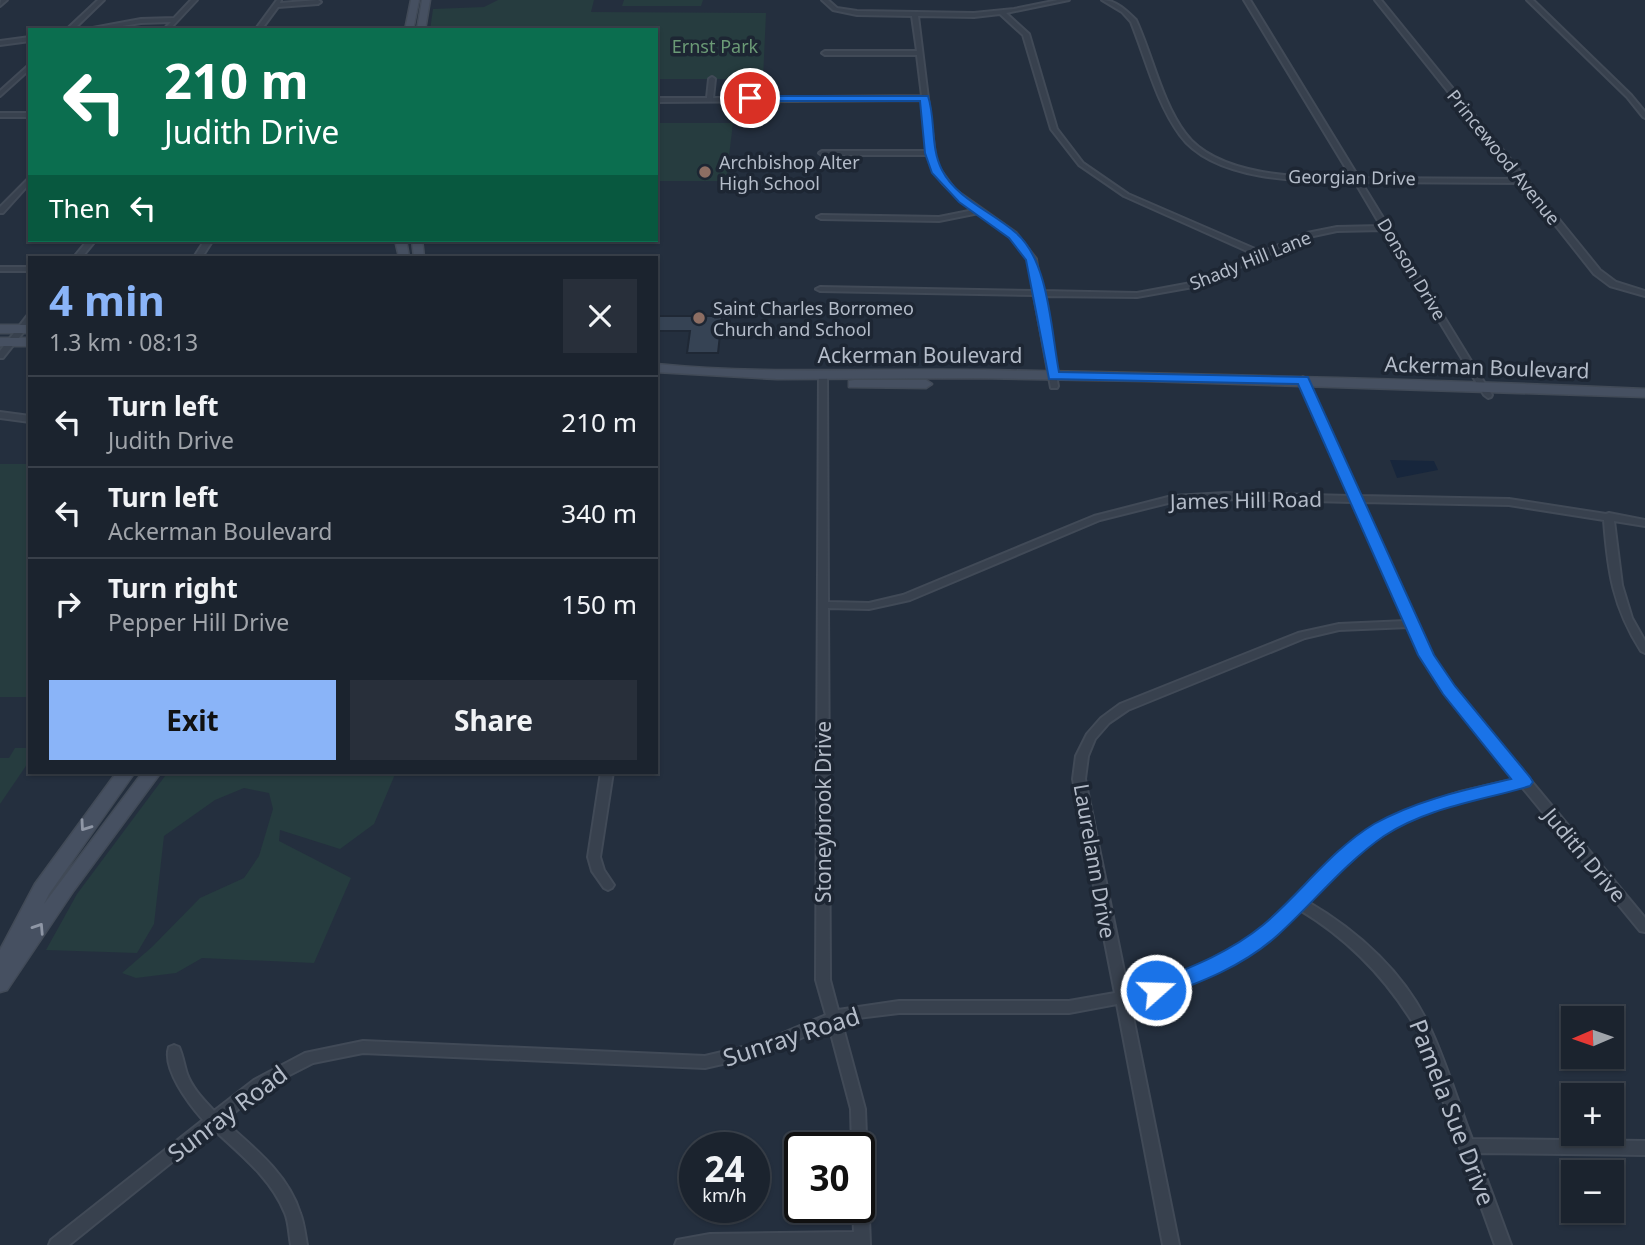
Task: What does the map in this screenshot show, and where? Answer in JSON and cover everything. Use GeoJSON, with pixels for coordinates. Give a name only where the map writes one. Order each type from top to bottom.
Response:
{"type":"FeatureCollection","features":[{"type":"Feature","properties":{"kind":"street"},"geometry":{"type":"LineString","coordinates":[[0,4],[5,0]]}},
{"type":"Feature","properties":{"kind":"street"},"geometry":{"type":"LineString","coordinates":[[71,28],[101,0]]}},
{"type":"Feature","properties":{"kind":"street"},"geometry":{"type":"LineString","coordinates":[[168,28],[194,0]]}},
{"type":"Feature","properties":{"kind":"street"},"geometry":{"type":"LineString","coordinates":[[409,28],[415,0]]}},
{"type":"Feature","properties":{"kind":"street"},"geometry":{"type":"LineString","coordinates":[[421,28],[426,0]]}},
{"type":"Feature","properties":{"kind":"street"},"geometry":{"type":"LineString","coordinates":[[825,0],[831,7],[857,13],[915,14],[1002,13],[1066,0]]}},
{"type":"Feature","properties":{"kind":"street","name":"Georgian Drive"},"geometry":{"type":"LineString","coordinates":[[1105,0],[1124,11],[1134,21],[1178,127],[1199,150],[1234,165],[1265,173],[1356,179],[1523,181]]}},
{"type":"Feature","properties":{"kind":"street","name":"Donson Drive"},"geometry":{"type":"LineString","coordinates":[[1247,0],[1485,390]]}},
{"type":"Feature","properties":{"kind":"street","name":"Princewood Avenue"},"geometry":{"type":"LineString","coordinates":[[1378,0],[1597,272],[1614,284],[1645,294]]}},
{"type":"Feature","properties":{"kind":"street"},"geometry":{"type":"LineString","coordinates":[[1530,0],[1629,96],[1645,116]]}},
{"type":"Feature","properties":{"kind":"street"},"geometry":{"type":"LineString","coordinates":[[259,28],[278,3],[318,2]]}},
{"type":"Feature","properties":{"kind":"street"},"geometry":{"type":"LineString","coordinates":[[1002,13],[1026,34],[1054,129],[1081,164],[1126,195],[1261,254]]}},
{"type":"Feature","properties":{"kind":"street"},"geometry":{"type":"LineString","coordinates":[[915,14],[930,153],[944,181],[1027,249],[1035,268],[1054,381]]}},
{"type":"Feature","properties":{"kind":"street"},"geometry":{"type":"LineString","coordinates":[[97,28],[141,21],[175,20]]}},
{"type":"Feature","properties":{"kind":"street"},"geometry":{"type":"LineString","coordinates":[[0,43],[28,39]]}},
{"type":"Feature","properties":{"kind":"street"},"geometry":{"type":"LineString","coordinates":[[825,53],[919,53]]}},
{"type":"Feature","properties":{"kind":"street"},"geometry":{"type":"LineString","coordinates":[[0,94],[28,68]]}},
{"type":"Feature","properties":{"kind":"street"},"geometry":{"type":"LineString","coordinates":[[710,98],[712,79]]}},
{"type":"Feature","properties":{"kind":"street"},"geometry":{"type":"LineString","coordinates":[[658,100],[924,98]]}},
{"type":"Feature","properties":{"kind":"street"},"geometry":{"type":"LineString","coordinates":[[0,115],[28,116]]}},
{"type":"Feature","properties":{"kind":"street"},"geometry":{"type":"LineString","coordinates":[[822,153],[930,153]]}},
{"type":"Feature","properties":{"kind":"street"},"geometry":{"type":"LineString","coordinates":[[0,211],[28,181]]}},
{"type":"Feature","properties":{"kind":"street"},"geometry":{"type":"LineString","coordinates":[[821,217],[939,219],[979,211]]}},
{"type":"Feature","properties":{"kind":"street","name":"Shady Hill Lane"},"geometry":{"type":"LineString","coordinates":[[820,289],[1039,294],[1158,292],[1212,278],[1294,239],[1321,231],[1386,228]]}},
{"type":"Feature","properties":{"kind":"street"},"geometry":{"type":"LineString","coordinates":[[79,256],[90,242]]}},
{"type":"Feature","properties":{"kind":"street"},"geometry":{"type":"LineString","coordinates":[[0,269],[28,269]]}},
{"type":"Feature","properties":{"kind":"street"},"geometry":{"type":"LineString","coordinates":[[0,329],[25,329]]}},
{"type":"Feature","properties":{"kind":"street"},"geometry":{"type":"LineString","coordinates":[[0,356],[6,342],[25,329]]}},
{"type":"Feature","properties":{"kind":"street"},"geometry":{"type":"LineString","coordinates":[[6,342],[28,342]]}},
{"type":"Feature","properties":{"kind":"street","name":"Ackerman Boulevard"},"geometry":{"type":"LineString","coordinates":[[658,368],[703,374],[823,379],[1306,385],[1645,393]]}},
{"type":"Feature","properties":{"kind":"street","name":"Ackerman Boulevard"},"geometry":{"type":"LineString","coordinates":[[658,377],[716,383],[823,379]]}},
{"type":"Feature","properties":{"kind":"street","name":"Stoneybrook Drive"},"geometry":{"type":"LineString","coordinates":[[823,379],[823,979],[831,1018],[858,1109],[862,1242]]}},
{"type":"Feature","properties":{"kind":"street","name":"Judith Drive"},"geometry":{"type":"LineString","coordinates":[[1306,385],[1426,655],[1449,690],[1645,927]]}},
{"type":"Feature","properties":{"kind":"street","name":"Ackerman Boulevard"},"geometry":{"type":"LineString","coordinates":[[1485,390],[1645,404]]}},
{"type":"Feature","properties":{"kind":"street"},"geometry":{"type":"LineString","coordinates":[[0,415],[28,419]]}},
{"type":"Feature","properties":{"kind":"street","name":"James Hill Road"},"geometry":{"type":"LineString","coordinates":[[822,605],[869,606],[905,598],[1097,517],[1144,504],[1226,496],[1509,502],[1645,523]]}},
{"type":"Feature","properties":{"kind":"street"},"geometry":{"type":"LineString","coordinates":[[1609,516],[1612,575],[1617,596],[1645,649]]}},
{"type":"Feature","properties":{"kind":"street","name":"Laurelann Drive"},"geometry":{"type":"LineString","coordinates":[[1171,1245],[1079,779],[1079,765],[1088,739],[1100,724],[1124,707],[1302,635],[1339,627],[1411,624]]}},
{"type":"Feature","properties":{"kind":"street"},"geometry":{"type":"LineString","coordinates":[[0,969],[42,889],[125,774]]}},
{"type":"Feature","properties":{"kind":"street"},"geometry":{"type":"LineString","coordinates":[[0,984],[67,885],[150,774]]}},
{"type":"Feature","properties":{"kind":"street"},"geometry":{"type":"LineString","coordinates":[[607,774],[594,858],[598,871],[608,885]]}},
{"type":"Feature","properties":{"kind":"street","name":"Sunray Road"},"geometry":{"type":"LineString","coordinates":[[57,1245],[259,1084],[290,1065],[336,1050],[363,1047],[705,1062],[762,1049],[831,1018],[861,1011],[899,1007],[1069,1007],[1124,998],[1174,984],[1210,969],[1260,938],[1356,847],[1404,816],[1460,796],[1524,782]]}},
{"type":"Feature","properties":{"kind":"street","name":"Pamela Sue Drive"},"geometry":{"type":"LineString","coordinates":[[1299,903],[1345,933],[1365,950],[1411,1004],[1424,1029],[1503,1245]]}},
{"type":"Feature","properties":{"kind":"street"},"geometry":{"type":"LineString","coordinates":[[174,1051],[180,1079],[189,1095],[260,1161],[278,1184],[292,1208],[299,1245]]}},
{"type":"Feature","properties":{"kind":"street"},"geometry":{"type":"LineString","coordinates":[[1468,1146],[1645,1149]]}},
{"type":"Feature","properties":{"kind":"street"},"geometry":{"type":"LineString","coordinates":[[683,1245],[710,1241],[862,1242]]}},
{"type":"Feature","properties":{"kind":"green space","name":"Ernst Park"},"geometry":{"type":"Polygon","coordinates":[[[498,0],[594,0],[591,12],[766,13],[763,79],[658,79],[658,28],[430,28],[433,9],[484,7],[498,0]]]}},
{"type":"Feature","properties":{"kind":"green space"},"geometry":{"type":"Polygon","coordinates":[[[624,0],[703,0],[701,6],[622,6],[624,0]]]}},
{"type":"Feature","properties":{"kind":"green space"},"geometry":{"type":"Polygon","coordinates":[[[660,123],[733,123],[726,181],[658,181],[660,123]]]}},
{"type":"Feature","properties":{"kind":"green space"},"geometry":{"type":"Polygon","coordinates":[[[0,464],[28,464],[28,697],[0,697],[0,464]]]}},
{"type":"Feature","properties":{"kind":"green space"},"geometry":{"type":"Polygon","coordinates":[[[15,748],[28,748],[28,763],[0,804],[0,758],[9,758],[15,748]]]}},
{"type":"Feature","properties":{"kind":"green space"},"geometry":{"type":"Polygon","coordinates":[[[167,774],[395,774],[374,824],[340,849],[280,830],[279,841],[351,878],[314,963],[202,958],[176,973],[136,978],[122,973],[200,898],[244,878],[259,856],[273,809],[269,793],[244,788],[215,800],[164,836],[154,924],[137,953],[46,950],[77,894],[167,774]]]}},
{"type":"Feature","properties":{"kind":"water"},"geometry":{"type":"Polygon","coordinates":[[[1390,460],[1434,461],[1438,470],[1397,478],[1390,460]]]}},
{"type":"Feature","properties":{"kind":"building"},"geometry":{"type":"Polygon","coordinates":[[[658,316],[722,316],[718,353],[687,353],[690,331],[658,331],[658,316]]]}},
{"type":"Feature","properties":{"kind":"place","name":"Archbishop Alter High School"},"geometry":{"type":"Point","coordinates":[705,172]}},
{"type":"Feature","properties":{"kind":"place","name":"Saint Charles Borromeo Church and School"},"geometry":{"type":"Point","coordinates":[699,318]}},
{"type":"Feature","properties":{"kind":"route"},"geometry":{"type":"LineString","coordinates":[[750,98],[924,98],[930,153],[937,173],[963,200],[1013,235],[1027,249],[1032,259],[1053,376],[1303,380],[1426,655],[1449,690],[1524,782],[1460,796],[1404,816],[1356,847],[1270,931],[1210,969],[1156,990]]}}]}
